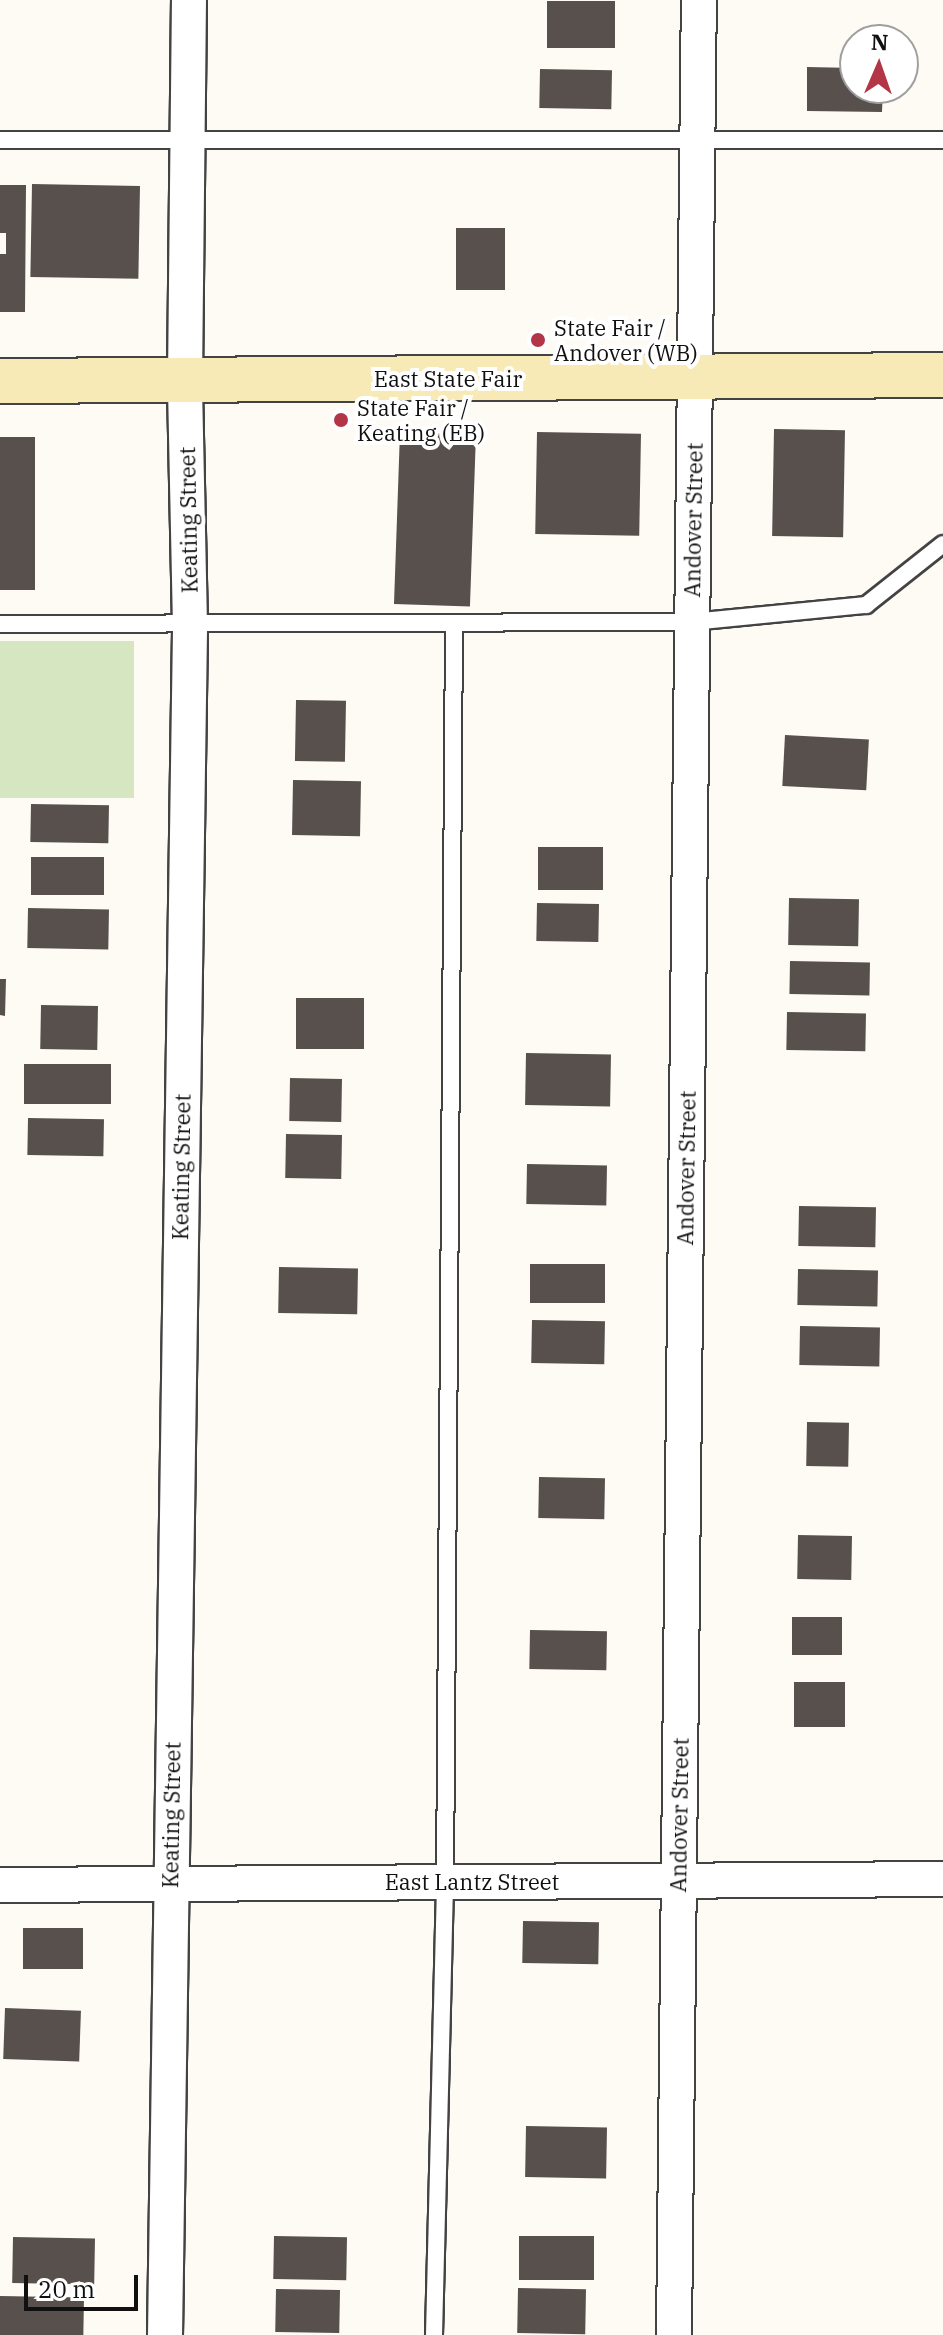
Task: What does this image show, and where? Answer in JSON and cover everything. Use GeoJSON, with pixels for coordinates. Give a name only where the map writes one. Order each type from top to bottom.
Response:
{"type":"FeatureCollection","features":[{"type":"Feature","properties":{"kind":"street","name":"Keating Street"},"geometry":{"type":"LineString","coordinates":[[165,2335],[190,626],[185,380],[189,0]]}},
{"type":"Feature","properties":{"kind":"street","name":"Andover Street"},"geometry":{"type":"LineString","coordinates":[[674,2335],[699,0]]}},
{"type":"Feature","properties":{"kind":"street","name":"East State Fair"},"geometry":{"type":"LineString","coordinates":[[0,381],[943,375]]}},
{"type":"Feature","properties":{"kind":"street","name":"East Lantz Street"},"geometry":{"type":"LineString","coordinates":[[0,1885],[943,1879]]}},
{"type":"Feature","properties":{"kind":"lane"},"geometry":{"type":"LineString","coordinates":[[0,140],[943,140]]}},
{"type":"Feature","properties":{"kind":"lane"},"geometry":{"type":"LineString","coordinates":[[0,624],[190,626],[692,622],[866,605],[943,544]]}},
{"type":"Feature","properties":{"kind":"lane"},"geometry":{"type":"LineString","coordinates":[[434,2335],[445,1882],[454,624]]}},
{"type":"Feature","properties":{"kind":"green space"},"geometry":{"type":"Polygon","coordinates":[[[0,641],[134,641],[134,798],[0,798],[0,641]]]}},
{"type":"Feature","properties":{"kind":"building"},"geometry":{"type":"Polygon","coordinates":[[[547,1],[615,1],[615,48],[547,48],[547,1]]]}},
{"type":"Feature","properties":{"kind":"building"},"geometry":{"type":"Polygon","coordinates":[[[807,67],[839,68],[839,104],[882,104],[882,112],[807,111],[807,67]]]}},
{"type":"Feature","properties":{"kind":"building"},"geometry":{"type":"Polygon","coordinates":[[[540,69],[612,70],[611,109],[539,108],[540,69]]]}},
{"type":"Feature","properties":{"kind":"building"},"geometry":{"type":"Polygon","coordinates":[[[32,184],[140,186],[138,279],[30,277],[32,184]]]}},
{"type":"Feature","properties":{"kind":"building"},"geometry":{"type":"Polygon","coordinates":[[[0,185],[26,185],[25,312],[0,312],[0,254],[6,254],[6,233],[0,233],[0,185]]]}},
{"type":"Feature","properties":{"kind":"building"},"geometry":{"type":"Polygon","coordinates":[[[456,228],[505,228],[505,290],[456,290],[456,228]]]}},
{"type":"Feature","properties":{"kind":"building"},"geometry":{"type":"Polygon","coordinates":[[[774,429],[845,430],[843,537],[772,536],[774,429]]]}},
{"type":"Feature","properties":{"kind":"building"},"geometry":{"type":"Polygon","coordinates":[[[400,432],[476,435],[470,607],[394,604],[400,432]]]}},
{"type":"Feature","properties":{"kind":"building"},"geometry":{"type":"Polygon","coordinates":[[[537,432],[641,434],[639,536],[535,534],[537,432]]]}},
{"type":"Feature","properties":{"kind":"building"},"geometry":{"type":"Polygon","coordinates":[[[0,437],[35,437],[35,590],[0,590],[0,437]]]}},
{"type":"Feature","properties":{"kind":"building"},"geometry":{"type":"Polygon","coordinates":[[[296,700],[346,701],[345,762],[295,761],[296,700]]]}},
{"type":"Feature","properties":{"kind":"building"},"geometry":{"type":"Polygon","coordinates":[[[785,735],[869,739],[866,790],[782,786],[785,735]]]}},
{"type":"Feature","properties":{"kind":"building"},"geometry":{"type":"Polygon","coordinates":[[[293,780],[361,781],[360,836],[292,835],[293,780]]]}},
{"type":"Feature","properties":{"kind":"building"},"geometry":{"type":"Polygon","coordinates":[[[31,804],[109,805],[108,843],[30,842],[31,804]]]}},
{"type":"Feature","properties":{"kind":"building"},"geometry":{"type":"Polygon","coordinates":[[[538,847],[603,847],[603,890],[538,890],[538,847]]]}},
{"type":"Feature","properties":{"kind":"building"},"geometry":{"type":"Polygon","coordinates":[[[31,857],[104,857],[104,895],[31,895],[31,857]]]}},
{"type":"Feature","properties":{"kind":"building"},"geometry":{"type":"Polygon","coordinates":[[[789,898],[859,899],[858,946],[788,945],[789,898]]]}},
{"type":"Feature","properties":{"kind":"building"},"geometry":{"type":"Polygon","coordinates":[[[537,903],[599,904],[598,942],[536,941],[537,903]]]}},
{"type":"Feature","properties":{"kind":"building"},"geometry":{"type":"Polygon","coordinates":[[[28,908],[109,909],[108,949],[27,948],[28,908]]]}},
{"type":"Feature","properties":{"kind":"building"},"geometry":{"type":"Polygon","coordinates":[[[790,961],[870,962],[869,995],[789,994],[790,961]]]}},
{"type":"Feature","properties":{"kind":"building"},"geometry":{"type":"Polygon","coordinates":[[[0,979],[6,979],[5,1016],[0,1015],[0,979]]]}},
{"type":"Feature","properties":{"kind":"building"},"geometry":{"type":"Polygon","coordinates":[[[296,998],[364,998],[364,1049],[296,1049],[296,998]]]}},
{"type":"Feature","properties":{"kind":"building"},"geometry":{"type":"Polygon","coordinates":[[[41,1005],[98,1006],[97,1050],[40,1049],[41,1005]]]}},
{"type":"Feature","properties":{"kind":"building"},"geometry":{"type":"Polygon","coordinates":[[[787,1012],[866,1013],[865,1051],[786,1050],[787,1012]]]}},
{"type":"Feature","properties":{"kind":"building"},"geometry":{"type":"Polygon","coordinates":[[[526,1053],[611,1054],[610,1106],[525,1105],[526,1053]]]}},
{"type":"Feature","properties":{"kind":"building"},"geometry":{"type":"Polygon","coordinates":[[[24,1064],[111,1064],[111,1104],[24,1104],[24,1064]]]}},
{"type":"Feature","properties":{"kind":"building"},"geometry":{"type":"Polygon","coordinates":[[[290,1078],[342,1079],[341,1122],[289,1121],[290,1078]]]}},
{"type":"Feature","properties":{"kind":"building"},"geometry":{"type":"Polygon","coordinates":[[[28,1118],[104,1119],[103,1156],[27,1155],[28,1118]]]}},
{"type":"Feature","properties":{"kind":"building"},"geometry":{"type":"Polygon","coordinates":[[[286,1134],[342,1135],[341,1179],[285,1178],[286,1134]]]}},
{"type":"Feature","properties":{"kind":"building"},"geometry":{"type":"Polygon","coordinates":[[[527,1164],[607,1165],[606,1205],[526,1204],[527,1164]]]}},
{"type":"Feature","properties":{"kind":"building"},"geometry":{"type":"Polygon","coordinates":[[[799,1206],[876,1207],[875,1247],[798,1246],[799,1206]]]}},
{"type":"Feature","properties":{"kind":"building"},"geometry":{"type":"Polygon","coordinates":[[[530,1264],[605,1264],[605,1303],[530,1303],[530,1264]]]}},
{"type":"Feature","properties":{"kind":"building"},"geometry":{"type":"Polygon","coordinates":[[[279,1267],[358,1268],[357,1314],[278,1313],[279,1267]]]}},
{"type":"Feature","properties":{"kind":"building"},"geometry":{"type":"Polygon","coordinates":[[[798,1269],[878,1270],[877,1306],[797,1305],[798,1269]]]}},
{"type":"Feature","properties":{"kind":"building"},"geometry":{"type":"Polygon","coordinates":[[[532,1320],[605,1321],[604,1364],[531,1363],[532,1320]]]}},
{"type":"Feature","properties":{"kind":"building"},"geometry":{"type":"Polygon","coordinates":[[[800,1326],[880,1327],[879,1366],[799,1365],[800,1326]]]}},
{"type":"Feature","properties":{"kind":"building"},"geometry":{"type":"Polygon","coordinates":[[[807,1422],[849,1423],[848,1467],[806,1466],[807,1422]]]}},
{"type":"Feature","properties":{"kind":"building"},"geometry":{"type":"Polygon","coordinates":[[[539,1477],[605,1478],[604,1519],[538,1518],[539,1477]]]}},
{"type":"Feature","properties":{"kind":"building"},"geometry":{"type":"Polygon","coordinates":[[[798,1535],[852,1536],[851,1580],[797,1579],[798,1535]]]}},
{"type":"Feature","properties":{"kind":"building"},"geometry":{"type":"Polygon","coordinates":[[[792,1617],[842,1617],[842,1655],[792,1655],[792,1617]]]}},
{"type":"Feature","properties":{"kind":"building"},"geometry":{"type":"Polygon","coordinates":[[[530,1630],[607,1631],[606,1670],[529,1669],[530,1630]]]}},
{"type":"Feature","properties":{"kind":"building"},"geometry":{"type":"Polygon","coordinates":[[[794,1682],[845,1682],[845,1727],[794,1727],[794,1682]]]}},
{"type":"Feature","properties":{"kind":"building"},"geometry":{"type":"Polygon","coordinates":[[[523,1921],[599,1922],[598,1964],[522,1963],[523,1921]]]}},
{"type":"Feature","properties":{"kind":"building"},"geometry":{"type":"Polygon","coordinates":[[[23,1928],[83,1928],[83,1969],[23,1969],[23,1928]]]}},
{"type":"Feature","properties":{"kind":"building"},"geometry":{"type":"Polygon","coordinates":[[[5,2008],[81,2011],[79,2062],[3,2059],[5,2008]]]}},
{"type":"Feature","properties":{"kind":"building"},"geometry":{"type":"Polygon","coordinates":[[[526,2126],[607,2127],[606,2178],[525,2177],[526,2126]]]}},
{"type":"Feature","properties":{"kind":"building"},"geometry":{"type":"Polygon","coordinates":[[[274,2236],[347,2237],[346,2280],[273,2279],[274,2236]]]}},
{"type":"Feature","properties":{"kind":"building"},"geometry":{"type":"Polygon","coordinates":[[[519,2236],[594,2236],[594,2280],[519,2280],[519,2236]]]}},
{"type":"Feature","properties":{"kind":"building"},"geometry":{"type":"Polygon","coordinates":[[[13,2237],[95,2238],[94,2284],[12,2283],[13,2237]]]}},
{"type":"Feature","properties":{"kind":"building"},"geometry":{"type":"Polygon","coordinates":[[[518,2288],[586,2289],[585,2334],[517,2333],[518,2288]]]}},
{"type":"Feature","properties":{"kind":"building"},"geometry":{"type":"Polygon","coordinates":[[[276,2289],[340,2290],[339,2333],[275,2332],[276,2289]]]}},
{"type":"Feature","properties":{"kind":"building"},"geometry":{"type":"Polygon","coordinates":[[[0,2296],[84,2297],[83,2335],[0,2335],[0,2296]]]}},
{"type":"Feature","properties":{"kind":"place","name":"State Fair / Andover (WB)"},"geometry":{"type":"Point","coordinates":[538,340]}},
{"type":"Feature","properties":{"kind":"place","name":"State Fair / Keating (EB)"},"geometry":{"type":"Point","coordinates":[341,420]}}]}
